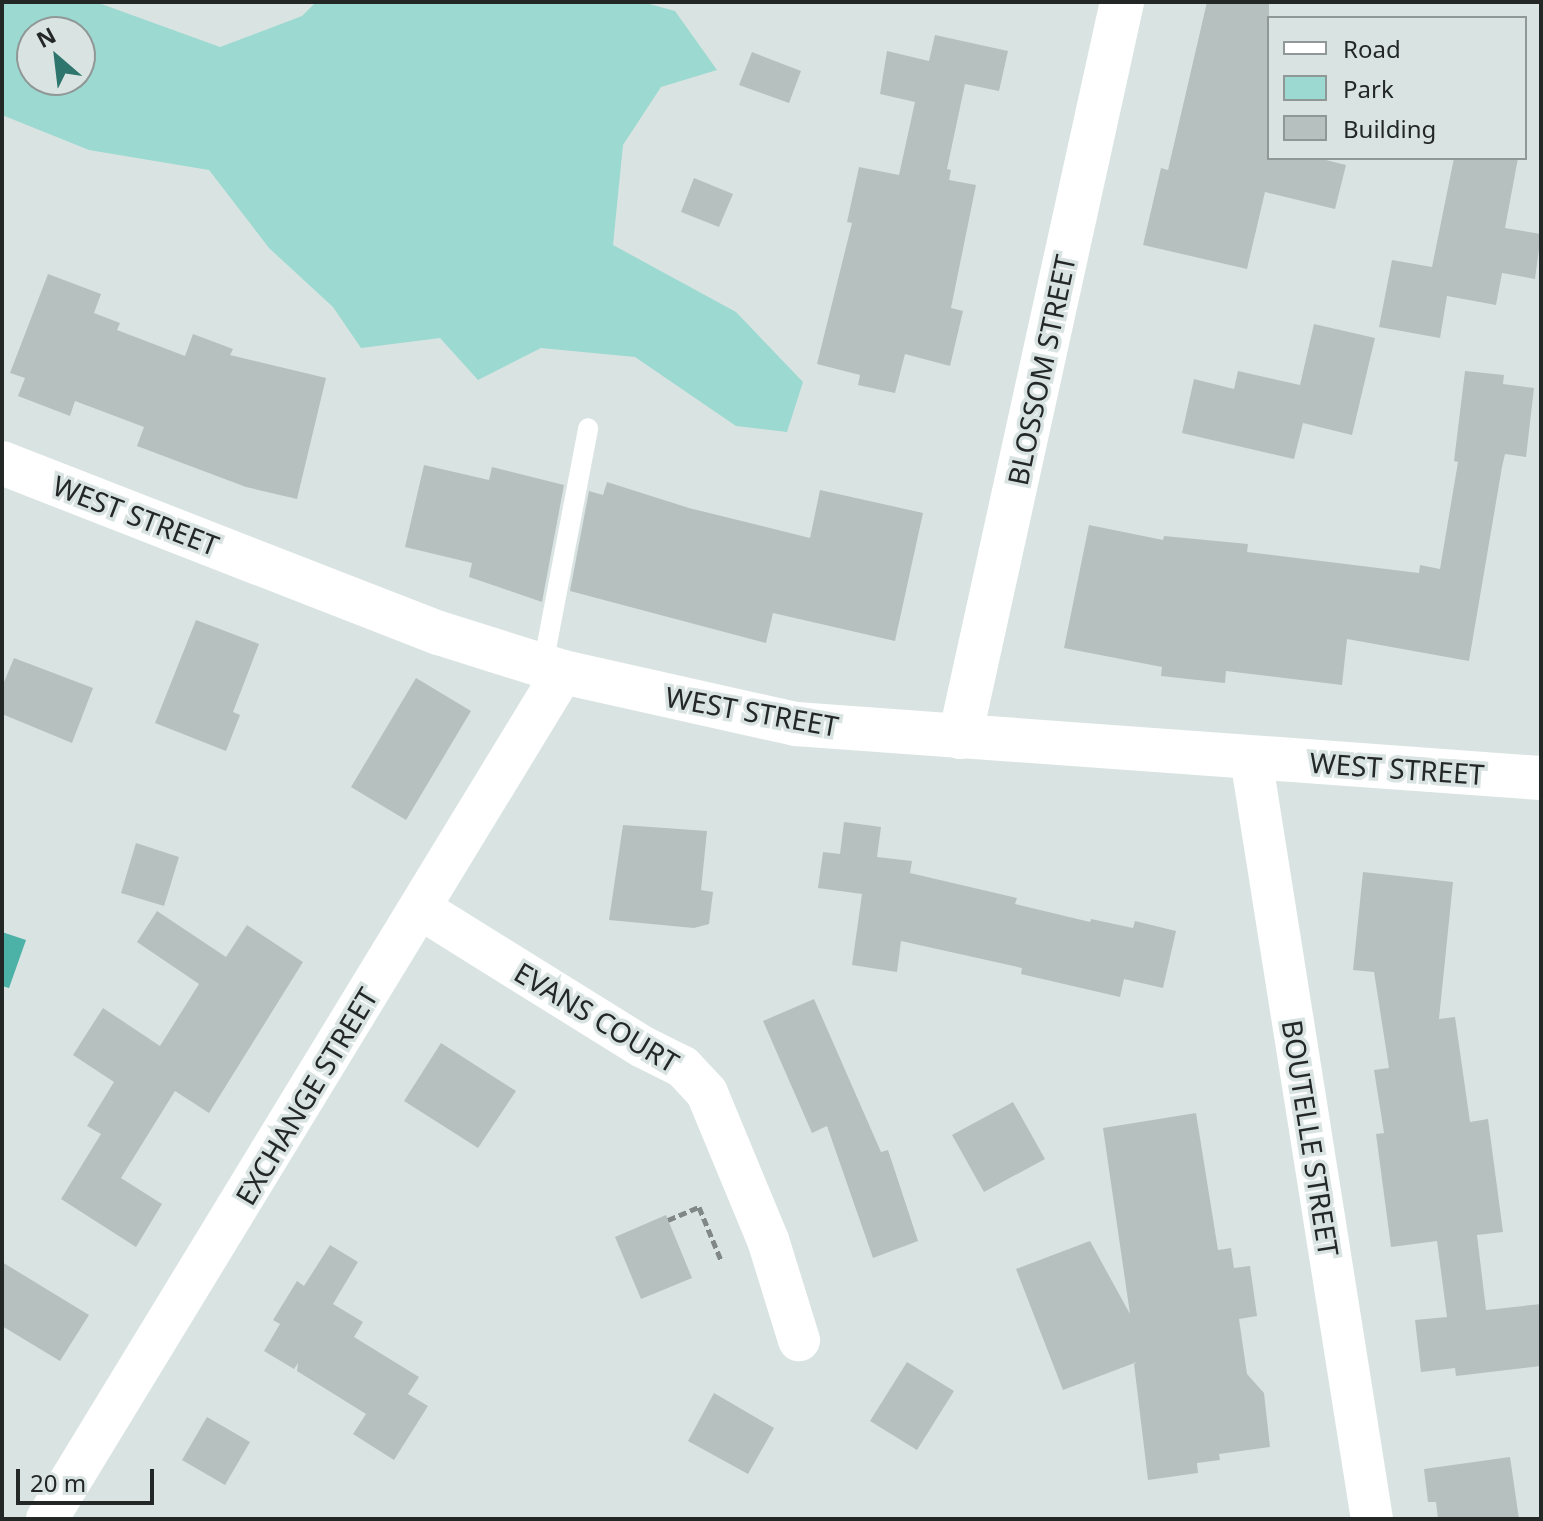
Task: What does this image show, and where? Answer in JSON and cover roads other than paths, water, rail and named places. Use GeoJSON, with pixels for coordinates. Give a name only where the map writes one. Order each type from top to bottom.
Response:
{"type":"FeatureCollection","features":[{"type":"Feature","properties":{"kind":"main road","name":"BLOSSOM STREET"},"geometry":{"type":"LineString","coordinates":[[960,737],[1122,2]]}},
{"type":"Feature","properties":{"kind":"main road","name":"WEST STREET"},"geometry":{"type":"LineString","coordinates":[[2,463],[439,633],[553,668],[796,724],[1541,778]]}},
{"type":"Feature","properties":{"kind":"street","name":"EXCHANGE STREET"},"geometry":{"type":"LineString","coordinates":[[47,1519],[421,909],[553,668]]}},
{"type":"Feature","properties":{"kind":"street","name":"BOUTELLE STREET"},"geometry":{"type":"LineString","coordinates":[[1251,758],[1372,1519]]}},
{"type":"Feature","properties":{"kind":"street","name":"EVANS COURT"},"geometry":{"type":"LineString","coordinates":[[421,909],[630,1039],[683,1067],[707,1093],[768,1240],[799,1340]]}},
{"type":"Feature","properties":{"kind":"lane"},"geometry":{"type":"LineString","coordinates":[[553,668],[588,428]]}}]}
